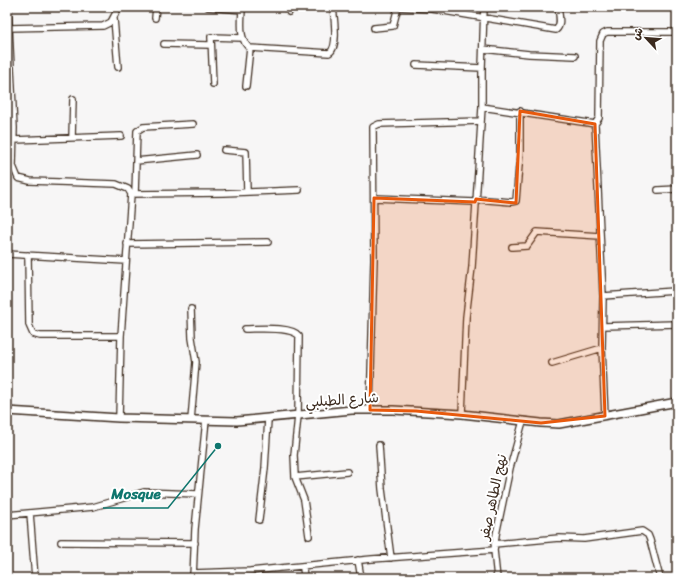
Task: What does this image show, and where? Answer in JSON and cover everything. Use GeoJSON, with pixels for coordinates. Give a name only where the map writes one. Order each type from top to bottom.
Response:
{"type":"FeatureCollection","features":[{"type":"Feature","properties":{"kind":"street"},"geometry":{"type":"LineString","coordinates":[[8,7],[9,83],[14,140],[13,166],[18,178],[30,181],[116,184],[128,189],[133,194],[299,190]]}},
{"type":"Feature","properties":{"kind":"street"},"geometry":{"type":"LineString","coordinates":[[8,28],[96,26],[109,24],[114,19],[119,7]]}},
{"type":"Feature","properties":{"kind":"street"},"geometry":{"type":"LineString","coordinates":[[155,18],[156,7]]}},
{"type":"Feature","properties":{"kind":"street"},"geometry":{"type":"LineString","coordinates":[[209,7],[242,8],[243,38],[250,48],[246,86]]}},
{"type":"Feature","properties":{"kind":"street"},"geometry":{"type":"LineString","coordinates":[[250,48],[332,52],[335,45],[333,7]]}},
{"type":"Feature","properties":{"kind":"street"},"geometry":{"type":"LineString","coordinates":[[374,28],[393,26],[398,7],[432,8],[556,30],[559,27],[560,21],[558,7]]}},
{"type":"Feature","properties":{"kind":"street"},"geometry":{"type":"LineString","coordinates":[[462,414],[466,317],[472,267],[482,107],[484,7]]}},
{"type":"Feature","properties":{"kind":"street"},"geometry":{"type":"LineString","coordinates":[[114,19],[118,67]]}},
{"type":"Feature","properties":{"kind":"street"},"geometry":{"type":"LineString","coordinates":[[605,416],[602,348],[603,296],[595,124],[599,118],[600,41],[603,34],[607,32],[677,32]]}},
{"type":"Feature","properties":{"kind":"street"},"geometry":{"type":"LineString","coordinates":[[212,84],[210,45],[212,36],[243,38]]}},
{"type":"Feature","properties":{"kind":"street"},"geometry":{"type":"LineString","coordinates":[[164,44],[210,45]]}},
{"type":"Feature","properties":{"kind":"street"},"geometry":{"type":"LineString","coordinates":[[483,49],[529,54],[575,56]]}},
{"type":"Feature","properties":{"kind":"street"},"geometry":{"type":"LineString","coordinates":[[416,65],[482,68]]}},
{"type":"Feature","properties":{"kind":"street"},"geometry":{"type":"LineString","coordinates":[[72,138],[73,99]]}},
{"type":"Feature","properties":{"kind":"street"},"geometry":{"type":"LineString","coordinates":[[482,107],[595,124]]}},
{"type":"Feature","properties":{"kind":"street"},"geometry":{"type":"LineString","coordinates":[[374,198],[516,201],[520,153],[520,112]]}},
{"type":"Feature","properties":{"kind":"street"},"geometry":{"type":"LineString","coordinates":[[370,410],[373,354],[373,130],[376,125],[481,121]]}},
{"type":"Feature","properties":{"kind":"street"},"geometry":{"type":"LineString","coordinates":[[119,418],[121,336],[127,244],[136,160],[136,137],[139,129],[143,127],[194,124]]}},
{"type":"Feature","properties":{"kind":"street"},"geometry":{"type":"LineString","coordinates":[[14,140],[121,136]]}},
{"type":"Feature","properties":{"kind":"street"},"geometry":{"type":"LineString","coordinates":[[224,150],[246,152],[247,192]]}},
{"type":"Feature","properties":{"kind":"street"},"geometry":{"type":"LineString","coordinates":[[136,160],[197,155]]}},
{"type":"Feature","properties":{"kind":"street"},"geometry":{"type":"LineString","coordinates":[[658,190],[677,189]]}},
{"type":"Feature","properties":{"kind":"street"},"geometry":{"type":"LineString","coordinates":[[512,247],[527,246],[534,234],[537,232],[600,236]]}},
{"type":"Feature","properties":{"kind":"street"},"geometry":{"type":"LineString","coordinates":[[127,244],[268,242]]}},
{"type":"Feature","properties":{"kind":"street"},"geometry":{"type":"LineString","coordinates":[[7,254],[126,261]]}},
{"type":"Feature","properties":{"kind":"street"},"geometry":{"type":"LineString","coordinates":[[28,255],[29,326],[33,334],[40,336],[121,336]]}},
{"type":"Feature","properties":{"kind":"street"},"geometry":{"type":"LineString","coordinates":[[603,296],[675,291]]}},
{"type":"Feature","properties":{"kind":"street"},"geometry":{"type":"LineString","coordinates":[[191,309],[192,338],[196,362],[191,420]]}},
{"type":"Feature","properties":{"kind":"street"},"geometry":{"type":"LineString","coordinates":[[603,326],[677,324]]}},
{"type":"Feature","properties":{"kind":"street"},"geometry":{"type":"LineString","coordinates":[[245,329],[289,330],[299,336],[298,416],[294,455],[295,477],[304,500],[309,536]]}},
{"type":"Feature","properties":{"kind":"street"},"geometry":{"type":"LineString","coordinates":[[552,362],[602,348]]}},
{"type":"Feature","properties":{"kind":"street","name":"شارع الطبلبي"},"geometry":{"type":"LineString","coordinates":[[7,411],[119,418],[206,420],[268,419],[370,410],[462,414],[559,424],[677,402]]}},
{"type":"Feature","properties":{"kind":"street"},"geometry":{"type":"LineString","coordinates":[[259,520],[265,468],[268,419]]}},
{"type":"Feature","properties":{"kind":"street"},"geometry":{"type":"LineString","coordinates":[[206,420],[198,494],[193,576],[391,558],[494,547],[559,538],[584,538],[642,531],[648,535],[650,540],[660,578]]}},
{"type":"Feature","properties":{"kind":"street","name":"نهج الطاهر صفر"},"geometry":{"type":"LineString","coordinates":[[497,578],[494,547],[510,468],[523,421]]}},
{"type":"Feature","properties":{"kind":"street"},"geometry":{"type":"LineString","coordinates":[[379,445],[382,489],[391,558]]}},
{"type":"Feature","properties":{"kind":"street"},"geometry":{"type":"LineString","coordinates":[[295,477],[347,472]]}},
{"type":"Feature","properties":{"kind":"street"},"geometry":{"type":"LineString","coordinates":[[7,515],[93,507],[144,492],[198,494]]}},
{"type":"Feature","properties":{"kind":"street"},"geometry":{"type":"LineString","coordinates":[[30,513],[35,578]]}},
{"type":"Feature","properties":{"kind":"street"},"geometry":{"type":"LineString","coordinates":[[61,542],[194,543]]}},
{"type":"Feature","properties":{"kind":"street"},"geometry":{"type":"LineString","coordinates":[[358,560],[361,578]]}},
{"type":"Feature","properties":{"kind":"street"},"geometry":{"type":"LineString","coordinates":[[303,566],[304,578]]}},
{"type":"Feature","properties":{"kind":"highlighted area"},"geometry":{"type":"Polygon","coordinates":[[[520,111],[595,124],[605,416],[541,423],[416,411],[370,410],[374,198],[475,202],[476,199],[516,203],[520,111]]]}},
{"type":"Feature","properties":{"kind":"place","name":"Mosque"},"geometry":{"type":"Point","coordinates":[218,446]}}]}
